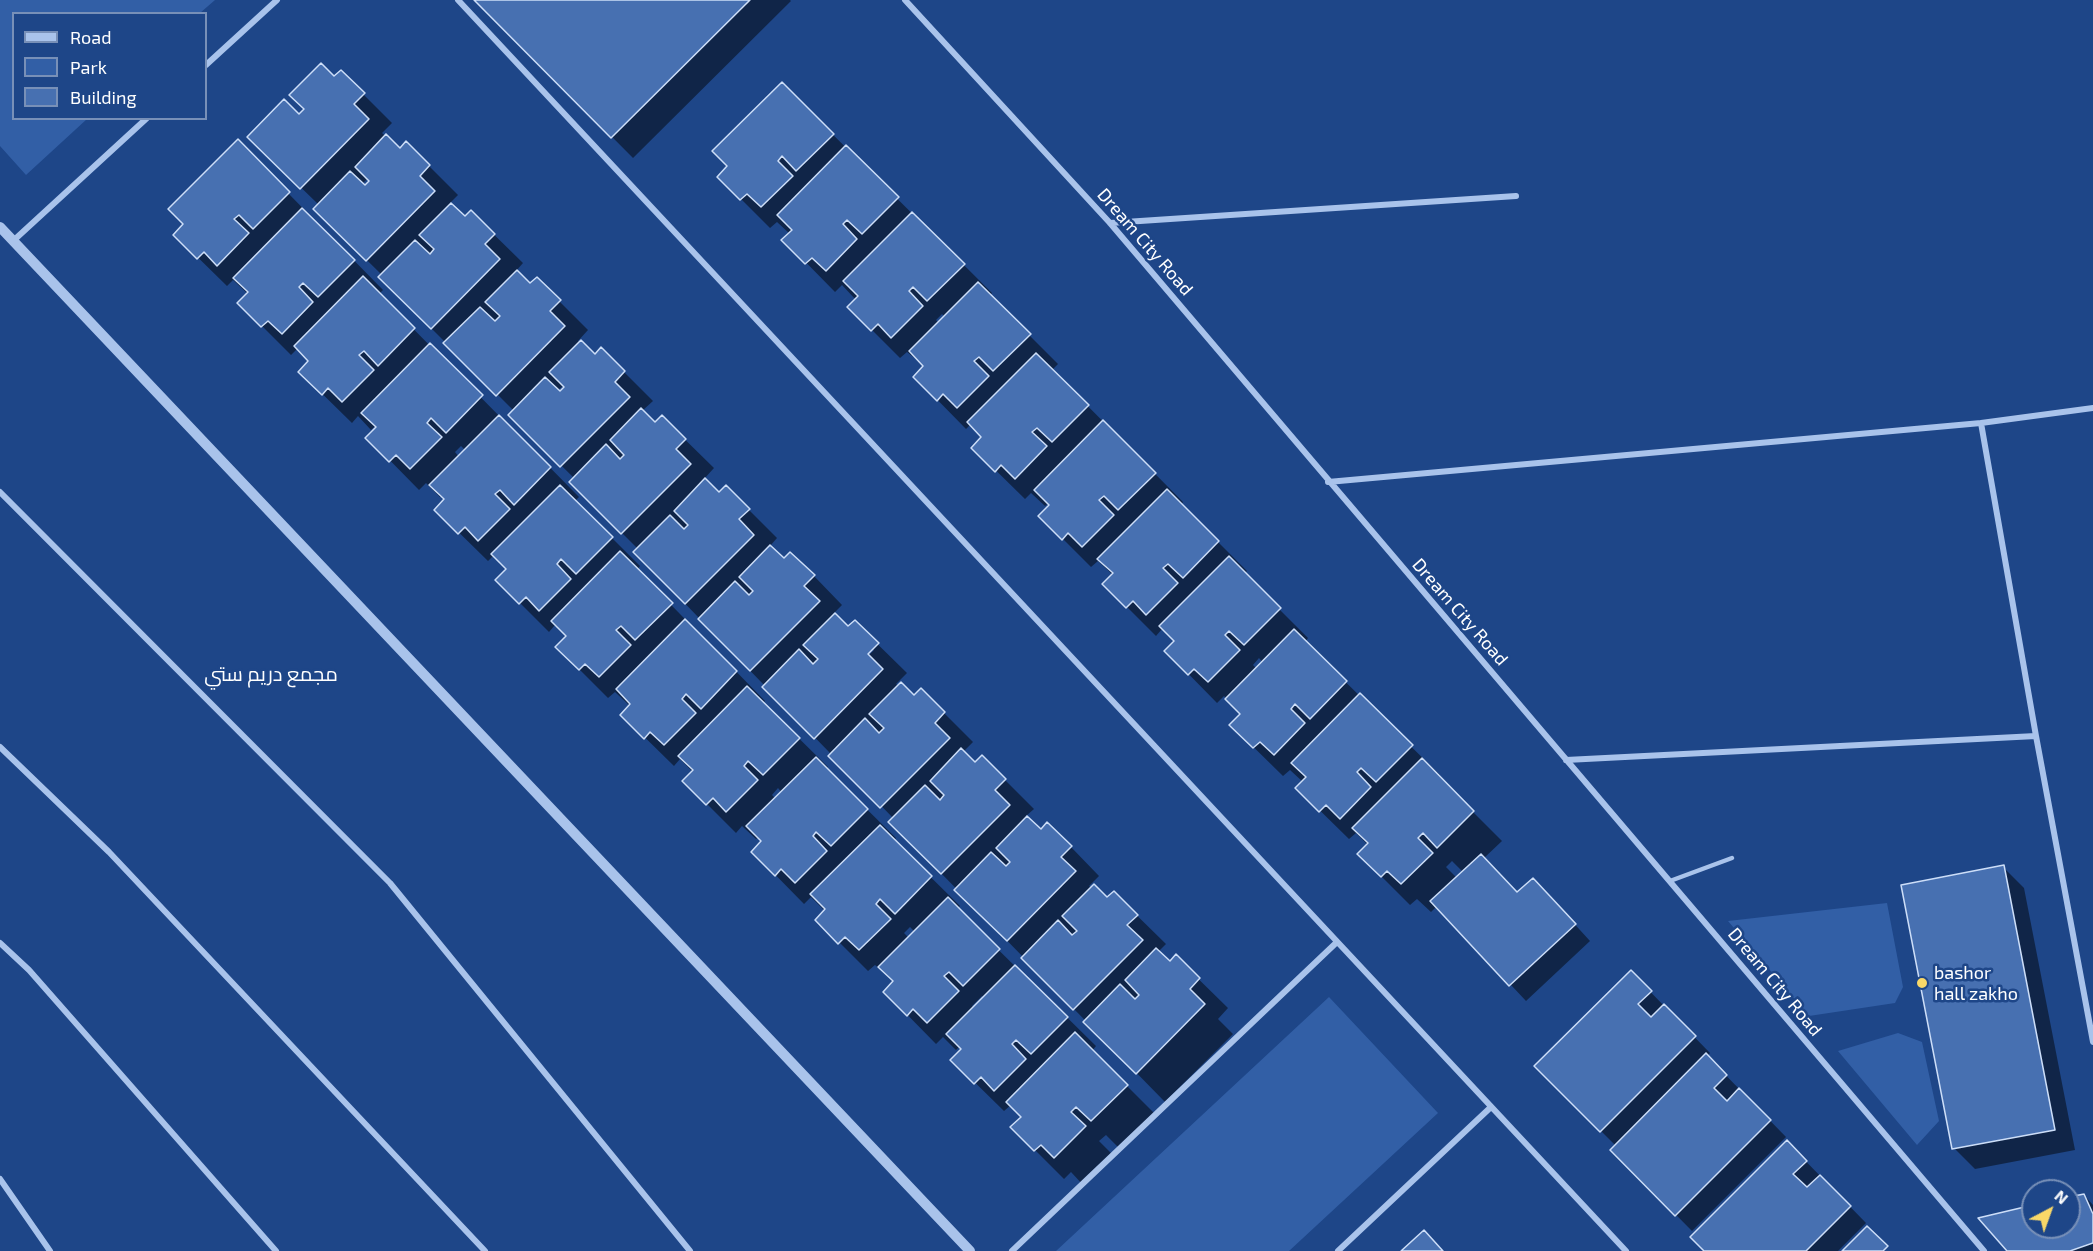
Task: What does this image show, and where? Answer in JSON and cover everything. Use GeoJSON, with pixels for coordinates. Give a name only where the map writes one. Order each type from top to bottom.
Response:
{"type":"FeatureCollection","features":[{"type":"Feature","properties":{"kind":"street"},"geometry":{"type":"LineString","coordinates":[[207,64],[277,0]]}},
{"type":"Feature","properties":{"kind":"street"},"geometry":{"type":"LineString","coordinates":[[458,0],[1626,1251]]}},
{"type":"Feature","properties":{"kind":"street","name":"Dream City Road"},"geometry":{"type":"LineString","coordinates":[[905,0],[1110,223],[1984,1251]]}},
{"type":"Feature","properties":{"kind":"street"},"geometry":{"type":"LineString","coordinates":[[13,241],[145,120]]}},
{"type":"Feature","properties":{"kind":"street"},"geometry":{"type":"LineString","coordinates":[[1110,223],[1516,196]]}},
{"type":"Feature","properties":{"kind":"street"},"geometry":{"type":"LineString","coordinates":[[0,227],[970,1251]]}},
{"type":"Feature","properties":{"kind":"street"},"geometry":{"type":"LineString","coordinates":[[1328,482],[1981,423],[2093,408]]}},
{"type":"Feature","properties":{"kind":"street"},"geometry":{"type":"LineString","coordinates":[[1981,423],[2093,1042]]}},
{"type":"Feature","properties":{"kind":"street"},"geometry":{"type":"LineString","coordinates":[[0,492],[390,883],[690,1251]]}},
{"type":"Feature","properties":{"kind":"street"},"geometry":{"type":"LineString","coordinates":[[1566,760],[2036,736]]}},
{"type":"Feature","properties":{"kind":"street"},"geometry":{"type":"LineString","coordinates":[[0,747],[109,852],[485,1251]]}},
{"type":"Feature","properties":{"kind":"street"},"geometry":{"type":"LineString","coordinates":[[1012,1251],[1337,942]]}},
{"type":"Feature","properties":{"kind":"street"},"geometry":{"type":"LineString","coordinates":[[0,943],[29,970],[276,1251]]}},
{"type":"Feature","properties":{"kind":"street"},"geometry":{"type":"LineString","coordinates":[[1338,1251],[1491,1107]]}},
{"type":"Feature","properties":{"kind":"street"},"geometry":{"type":"LineString","coordinates":[[0,1179],[50,1251]]}},
{"type":"Feature","properties":{"kind":"lane"},"geometry":{"type":"LineString","coordinates":[[1670,881],[1732,858]]}},
{"type":"Feature","properties":{"kind":"green space"},"geometry":{"type":"Polygon","coordinates":[[[0,0],[215,0],[201,12],[12,12],[12,120],[86,120],[26,175],[0,146],[0,0]]]}},
{"type":"Feature","properties":{"kind":"green space"},"geometry":{"type":"Polygon","coordinates":[[[1887,903],[1903,987],[1895,1003],[1809,1016],[1728,921],[1887,903]]]}},
{"type":"Feature","properties":{"kind":"green space"},"geometry":{"type":"Polygon","coordinates":[[[1329,997],[1438,1113],[1289,1251],[1056,1251],[1329,997]]]}},
{"type":"Feature","properties":{"kind":"green space"},"geometry":{"type":"Polygon","coordinates":[[[1898,1033],[1922,1042],[1939,1121],[1917,1145],[1838,1051],[1898,1033]]]}},
{"type":"Feature","properties":{"kind":"building"},"geometry":{"type":"Polygon","coordinates":[[[474,0],[750,0],[611,138],[474,0]]]}},
{"type":"Feature","properties":{"kind":"building"},"geometry":{"type":"Polygon","coordinates":[[[321,63],[334,76],[341,70],[365,93],[354,104],[369,119],[300,189],[247,137],[284,99],[299,114],[304,109],[289,95],[321,63]]]}},
{"type":"Feature","properties":{"kind":"building"},"geometry":{"type":"Polygon","coordinates":[[[782,82],[834,134],[796,171],[782,156],[778,161],[793,176],[761,207],[747,194],[740,200],[717,177],[727,166],[712,151],[782,82]]]}},
{"type":"Feature","properties":{"kind":"building"},"geometry":{"type":"Polygon","coordinates":[[[386,134],[400,148],[406,141],[430,165],[420,176],[435,191],[366,261],[313,209],[350,171],[365,185],[369,181],[355,167],[386,134]]]}},
{"type":"Feature","properties":{"kind":"building"},"geometry":{"type":"Polygon","coordinates":[[[238,139],[290,192],[253,229],[239,215],[234,219],[249,233],[217,266],[204,252],[197,259],[173,235],[183,224],[168,209],[238,139]]]}},
{"type":"Feature","properties":{"kind":"building"},"geometry":{"type":"Polygon","coordinates":[[[846,145],[899,197],[862,234],[847,220],[843,224],[857,239],[826,271],[812,258],[805,264],[781,240],[792,230],[777,215],[846,145]]]}},
{"type":"Feature","properties":{"kind":"building"},"geometry":{"type":"Polygon","coordinates":[[[451,203],[465,216],[471,210],[495,234],[485,244],[500,259],[431,329],[378,277],[415,240],[430,254],[434,249],[419,235],[451,203]]]}},
{"type":"Feature","properties":{"kind":"building"},"geometry":{"type":"Polygon","coordinates":[[[302,208],[355,260],[318,297],[303,283],[299,287],[313,302],[282,334],[268,321],[261,327],[237,303],[248,292],[233,278],[302,208]]]}},
{"type":"Feature","properties":{"kind":"building"},"geometry":{"type":"Polygon","coordinates":[[[912,212],[965,264],[927,301],[913,287],[909,291],[923,306],[891,338],[878,324],[871,331],[847,307],[858,296],[843,281],[912,212]]]}},
{"type":"Feature","properties":{"kind":"building"},"geometry":{"type":"Polygon","coordinates":[[[517,270],[530,283],[537,277],[561,300],[550,311],[565,326],[496,396],[443,343],[480,307],[495,321],[500,316],[485,302],[517,270]]]}},
{"type":"Feature","properties":{"kind":"building"},"geometry":{"type":"Polygon","coordinates":[[[363,276],[415,328],[378,366],[364,351],[359,355],[374,370],[342,402],[328,388],[322,395],[298,372],[308,361],[294,346],[363,276]]]}},
{"type":"Feature","properties":{"kind":"building"},"geometry":{"type":"Polygon","coordinates":[[[978,282],[1031,334],[993,371],[979,357],[974,361],[989,376],[957,408],[943,394],[937,401],[913,377],[923,366],[909,351],[978,282]]]}},
{"type":"Feature","properties":{"kind":"building"},"geometry":{"type":"Polygon","coordinates":[[[581,340],[595,354],[601,347],[625,371],[615,382],[630,397],[560,467],[508,415],[545,377],[560,391],[564,387],[549,372],[581,340]]]}},
{"type":"Feature","properties":{"kind":"building"},"geometry":{"type":"Polygon","coordinates":[[[430,343],[483,395],[446,433],[431,418],[427,423],[442,437],[410,469],[396,455],[389,462],[365,438],[376,427],[361,413],[430,343]]]}},
{"type":"Feature","properties":{"kind":"building"},"geometry":{"type":"Polygon","coordinates":[[[1036,353],[1089,405],[1052,442],[1037,428],[1032,432],[1047,446],[1015,479],[1001,465],[995,472],[971,448],[981,437],[967,422],[1036,353]]]}},
{"type":"Feature","properties":{"kind":"building"},"geometry":{"type":"Polygon","coordinates":[[[641,408],[655,422],[662,415],[686,439],[676,449],[691,464],[621,534],[569,482],[606,444],[620,459],[624,455],[610,440],[641,408]]]}},
{"type":"Feature","properties":{"kind":"building"},"geometry":{"type":"Polygon","coordinates":[[[499,415],[551,467],[514,505],[500,490],[495,494],[510,509],[478,541],[465,527],[458,534],[434,510],[444,499],[429,485],[499,415]]]}},
{"type":"Feature","properties":{"kind":"building"},"geometry":{"type":"Polygon","coordinates":[[[1103,420],[1156,473],[1118,510],[1104,496],[1099,500],[1114,515],[1082,547],[1068,533],[1062,540],[1038,516],[1049,505],[1034,490],[1103,420]]]}},
{"type":"Feature","properties":{"kind":"building"},"geometry":{"type":"Polygon","coordinates":[[[705,478],[719,492],[726,485],[750,509],[739,519],[754,535],[685,604],[633,552],[670,515],[684,529],[688,525],[674,511],[705,478]]]}},
{"type":"Feature","properties":{"kind":"building"},"geometry":{"type":"Polygon","coordinates":[[[560,485],[613,537],[576,574],[561,559],[557,564],[571,579],[539,611],[526,597],[519,604],[495,580],[506,569],[491,554],[560,485]]]}},
{"type":"Feature","properties":{"kind":"building"},"geometry":{"type":"Polygon","coordinates":[[[1167,489],[1219,541],[1183,578],[1168,564],[1163,568],[1178,583],[1146,615],[1133,601],[1126,608],[1102,584],[1113,573],[1097,559],[1167,489]]]}},
{"type":"Feature","properties":{"kind":"building"},"geometry":{"type":"Polygon","coordinates":[[[770,545],[784,558],[790,552],[815,575],[804,586],[820,601],[750,671],[698,619],[735,581],[749,595],[753,591],[739,577],[770,545]]]}},
{"type":"Feature","properties":{"kind":"building"},"geometry":{"type":"Polygon","coordinates":[[[620,551],[673,603],[635,640],[621,626],[616,630],[631,645],[599,677],[585,664],[579,670],[555,647],[566,636],[551,621],[620,551]]]}},
{"type":"Feature","properties":{"kind":"building"},"geometry":{"type":"Polygon","coordinates":[[[1229,556],[1281,608],[1244,645],[1229,631],[1225,635],[1240,650],[1208,682],[1194,669],[1188,675],[1164,651],[1174,641],[1159,626],[1229,556]]]}},
{"type":"Feature","properties":{"kind":"building"},"geometry":{"type":"Polygon","coordinates":[[[835,613],[848,626],[855,620],[879,643],[868,654],[883,669],[814,739],[762,687],[799,649],[813,664],[818,659],[803,645],[835,613]]]}},
{"type":"Feature","properties":{"kind":"building"},"geometry":{"type":"Polygon","coordinates":[[[685,619],[737,671],[701,709],[686,694],[682,699],[696,713],[664,745],[650,732],[644,739],[620,715],[630,704],[616,689],[685,619]]]}},
{"type":"Feature","properties":{"kind":"building"},"geometry":{"type":"Polygon","coordinates":[[[1294,629],[1347,681],[1310,719],[1295,704],[1291,709],[1305,723],[1274,755],[1260,742],[1253,748],[1229,725],[1240,714],[1225,699],[1294,629]]]}},
{"type":"Feature","properties":{"kind":"building"},"geometry":{"type":"Polygon","coordinates":[[[901,682],[914,695],[921,688],[945,712],[935,723],[950,738],[880,808],[828,756],[865,718],[879,733],[884,728],[869,714],[901,682]]]}},
{"type":"Feature","properties":{"kind":"building"},"geometry":{"type":"Polygon","coordinates":[[[747,686],[800,738],[763,775],[748,761],[744,766],[758,780],[726,812],[713,798],[706,805],[682,781],[693,770],[678,756],[747,686]]]}},
{"type":"Feature","properties":{"kind":"building"},"geometry":{"type":"Polygon","coordinates":[[[1360,693],[1413,745],[1376,782],[1361,768],[1357,772],[1371,787],[1340,819],[1326,805],[1319,812],[1295,788],[1306,777],[1291,763],[1360,693]]]}},
{"type":"Feature","properties":{"kind":"building"},"geometry":{"type":"Polygon","coordinates":[[[961,748],[975,762],[982,755],[1006,779],[995,790],[1010,805],[941,874],[888,822],[925,785],[940,800],[944,795],[930,781],[961,748]]]}},
{"type":"Feature","properties":{"kind":"building"},"geometry":{"type":"Polygon","coordinates":[[[816,757],[868,809],[831,846],[816,832],[813,836],[827,851],[795,883],[781,869],[775,876],[751,852],[761,841],[746,826],[816,757]]]}},
{"type":"Feature","properties":{"kind":"building"},"geometry":{"type":"Polygon","coordinates":[[[1422,758],[1474,811],[1437,848],[1423,833],[1418,838],[1433,853],[1401,884],[1387,871],[1381,877],[1357,854],[1368,843],[1352,828],[1422,758]]]}},
{"type":"Feature","properties":{"kind":"building"},"geometry":{"type":"Polygon","coordinates":[[[1027,816],[1041,829],[1047,822],[1072,846],[1061,857],[1076,871],[1007,941],[954,890],[991,852],[1006,866],[1010,862],[996,848],[1027,816]]]}},
{"type":"Feature","properties":{"kind":"building"},"geometry":{"type":"Polygon","coordinates":[[[880,825],[932,876],[895,914],[880,899],[876,904],[891,919],[859,950],[845,937],[838,944],[815,920],[825,909],[810,894],[880,825]]]}},
{"type":"Feature","properties":{"kind":"building"},"geometry":{"type":"Polygon","coordinates":[[[1481,854],[1517,892],[1533,878],[1576,924],[1509,986],[1430,901],[1481,854]]]}},
{"type":"Feature","properties":{"kind":"building"},"geometry":{"type":"Polygon","coordinates":[[[2004,865],[2055,1130],[1952,1149],[1901,885],[2004,865]]]}},
{"type":"Feature","properties":{"kind":"building"},"geometry":{"type":"Polygon","coordinates":[[[1094,884],[1107,897],[1114,891],[1138,915],[1127,925],[1143,940],[1073,1010],[1021,958],[1058,920],[1072,935],[1077,931],[1062,916],[1094,884]]]}},
{"type":"Feature","properties":{"kind":"building"},"geometry":{"type":"Polygon","coordinates":[[[948,897],[1000,949],[963,986],[949,972],[944,976],[959,991],[927,1023],[913,1009],[907,1016],[883,992],[893,981],[878,967],[948,897]]]}},
{"type":"Feature","properties":{"kind":"building"},"geometry":{"type":"Polygon","coordinates":[[[1156,948],[1170,961],[1176,954],[1200,978],[1190,989],[1205,1004],[1136,1074],[1083,1022],[1120,984],[1135,999],[1139,995],[1125,980],[1156,948]]]}},
{"type":"Feature","properties":{"kind":"building"},"geometry":{"type":"Polygon","coordinates":[[[1015,965],[1068,1017],[1031,1054],[1016,1040],[1012,1044],[1026,1059],[994,1091],[981,1077],[974,1084],[950,1060],[961,1049],[946,1034],[1015,965]]]}},
{"type":"Feature","properties":{"kind":"building"},"geometry":{"type":"Polygon","coordinates":[[[1631,970],[1652,991],[1638,1004],[1651,1017],[1664,1004],[1696,1036],[1600,1132],[1534,1066],[1631,970]]]}},
{"type":"Feature","properties":{"kind":"building"},"geometry":{"type":"Polygon","coordinates":[[[1075,1032],[1128,1085],[1091,1121],[1076,1107],[1071,1112],[1086,1126],[1054,1158],[1041,1145],[1034,1151],[1010,1127],[1021,1117],[1006,1102],[1075,1032]]]}},
{"type":"Feature","properties":{"kind":"building"},"geometry":{"type":"Polygon","coordinates":[[[1706,1053],[1727,1075],[1714,1088],[1727,1101],[1739,1088],[1771,1120],[1675,1216],[1610,1150],[1706,1053]]]}},
{"type":"Feature","properties":{"kind":"building"},"geometry":{"type":"Polygon","coordinates":[[[1787,1140],[1807,1161],[1793,1174],[1807,1187],[1820,1175],[1851,1206],[1806,1251],[1704,1251],[1690,1237],[1787,1140]]]}},
{"type":"Feature","properties":{"kind":"building"},"geometry":{"type":"Polygon","coordinates":[[[2084,1194],[2093,1214],[2093,1243],[2070,1251],[2007,1251],[1978,1218],[2021,1208],[2021,1239],[2081,1239],[2081,1195],[2084,1194]]]}},
{"type":"Feature","properties":{"kind":"building"},"geometry":{"type":"Polygon","coordinates":[[[1867,1226],[1888,1246],[1883,1251],[1842,1251],[1867,1226]]]}},
{"type":"Feature","properties":{"kind":"building"},"geometry":{"type":"Polygon","coordinates":[[[1424,1230],[1443,1251],[1401,1251],[1424,1230]]]}},
{"type":"Feature","properties":{"kind":"place","name":"bashor hall zakho"},"geometry":{"type":"Point","coordinates":[1922,983]}},
{"type":"Feature","properties":{"kind":"district","name":"مجمع دريم ستي"},"geometry":{"type":"Point","coordinates":[271,674]}}]}
